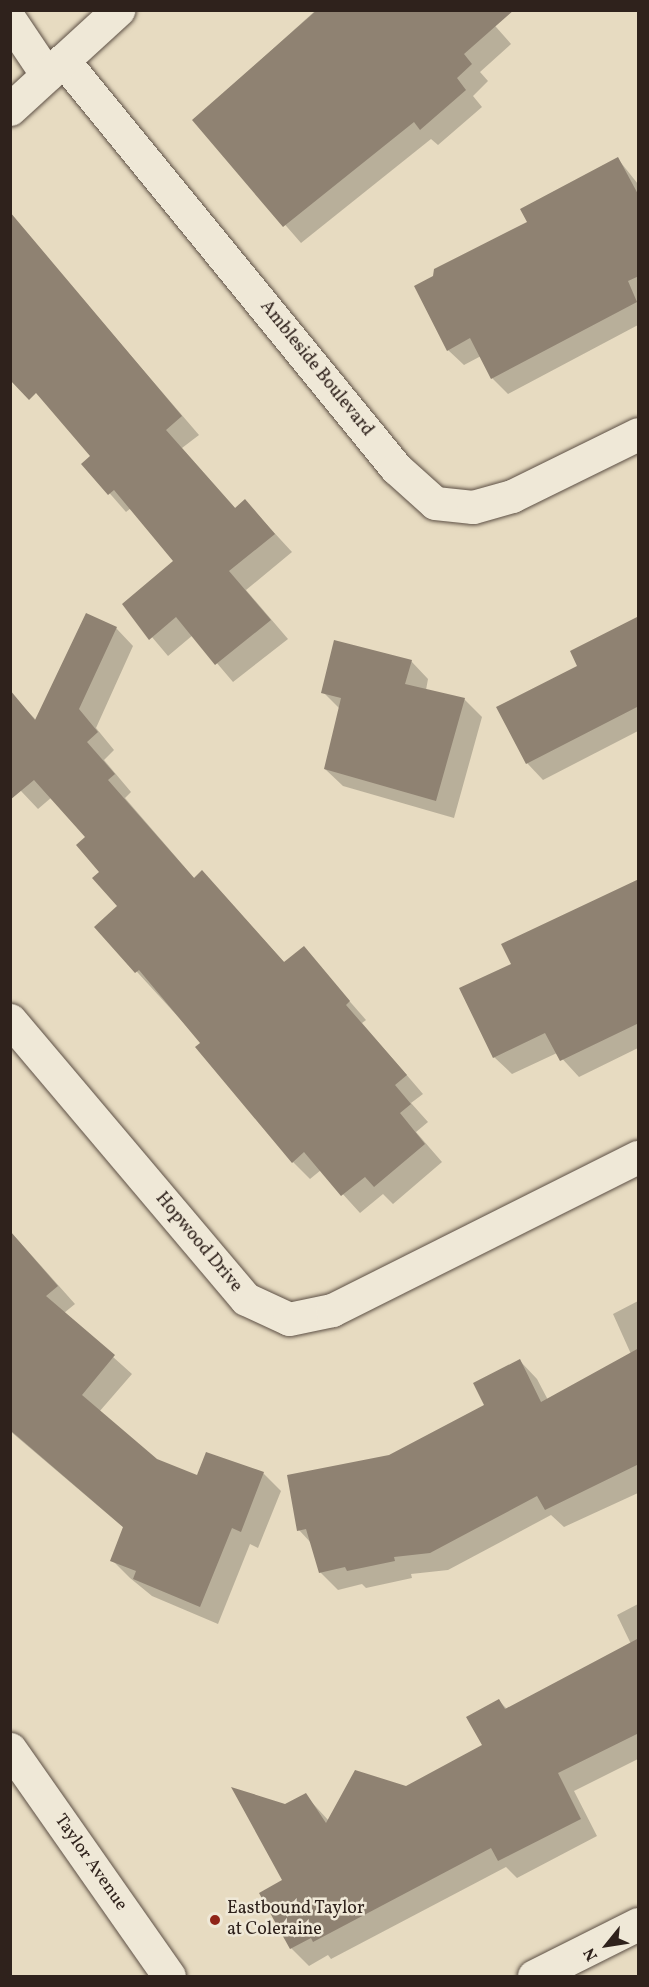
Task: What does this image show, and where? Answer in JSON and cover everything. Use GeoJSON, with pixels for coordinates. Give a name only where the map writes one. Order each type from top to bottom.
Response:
{"type":"FeatureCollection","features":[{"type":"Feature","properties":{"kind":"street"},"geometry":{"type":"LineString","coordinates":[[10,109],[118,10]]}},
{"type":"Feature","properties":{"kind":"street","name":"Ambleside Boulevard"},"geometry":{"type":"LineString","coordinates":[[10,20],[55,67],[396,468],[435,503],[473,507],[512,496],[639,434]]}},
{"type":"Feature","properties":{"kind":"street","name":"Hopwood Drive"},"geometry":{"type":"LineString","coordinates":[[10,1020],[246,1299],[289,1319],[332,1310],[639,1158]]}},
{"type":"Feature","properties":{"kind":"street","name":"Taylor Avenue"},"geometry":{"type":"LineString","coordinates":[[10,1749],[169,1977]]}},
{"type":"Feature","properties":{"kind":"street"},"geometry":{"type":"LineString","coordinates":[[534,1977],[639,1924]]}},
{"type":"Feature","properties":{"kind":"building"},"geometry":{"type":"Polygon","coordinates":[[[317,10],[514,10],[464,54],[472,64],[457,78],[466,90],[420,130],[414,122],[283,227],[192,120],[317,10]]]}},
{"type":"Feature","properties":{"kind":"building"},"geometry":{"type":"Polygon","coordinates":[[[618,157],[639,196],[639,276],[628,281],[637,302],[491,379],[470,338],[447,351],[414,286],[433,276],[434,269],[527,222],[520,209],[618,157]]]}},
{"type":"Feature","properties":{"kind":"building"},"geometry":{"type":"Polygon","coordinates":[[[10,212],[182,416],[166,430],[235,508],[245,499],[275,534],[229,571],[271,620],[215,665],[176,617],[149,640],[122,604],[173,561],[114,490],[108,495],[81,464],[90,456],[36,393],[29,400],[10,380],[10,212]]]}},
{"type":"Feature","properties":{"kind":"building"},"geometry":{"type":"Polygon","coordinates":[[[86,613],[117,627],[79,709],[98,732],[87,742],[115,774],[108,780],[194,878],[202,870],[284,962],[304,946],[350,1001],[346,1005],[407,1075],[395,1085],[411,1104],[400,1113],[425,1144],[374,1187],[365,1177],[341,1196],[304,1152],[292,1163],[195,1047],[200,1043],[139,970],[135,973],[94,927],[117,906],[92,878],[99,872],[76,845],[85,837],[34,780],[10,800],[10,690],[35,720],[86,613]]]}},
{"type":"Feature","properties":{"kind":"building"},"geometry":{"type":"Polygon","coordinates":[[[639,616],[639,706],[526,764],[496,707],[577,666],[570,651],[639,616]]]}},
{"type":"Feature","properties":{"kind":"building"},"geometry":{"type":"Polygon","coordinates":[[[334,640],[412,660],[405,684],[465,698],[436,801],[324,769],[341,698],[321,693],[334,640]]]}},
{"type":"Feature","properties":{"kind":"building"},"geometry":{"type":"Polygon","coordinates":[[[639,879],[639,1023],[560,1061],[545,1033],[493,1058],[459,988],[511,964],[501,944],[639,879]]]}},
{"type":"Feature","properties":{"kind":"building"},"geometry":{"type":"Polygon","coordinates":[[[10,1231],[58,1286],[46,1296],[115,1355],[82,1395],[157,1459],[197,1475],[206,1452],[264,1472],[241,1532],[232,1528],[200,1607],[133,1579],[136,1571],[110,1561],[123,1527],[10,1430],[10,1231]]]}},
{"type":"Feature","properties":{"kind":"building"},"geometry":{"type":"Polygon","coordinates":[[[639,1348],[639,1464],[545,1510],[537,1496],[430,1553],[394,1557],[395,1561],[347,1571],[345,1567],[319,1573],[306,1529],[297,1531],[287,1475],[389,1455],[484,1405],[473,1383],[520,1359],[541,1402],[639,1348]]]}},
{"type":"Feature","properties":{"kind":"building"},"geometry":{"type":"Polygon","coordinates":[[[639,1638],[639,1733],[558,1773],[581,1819],[498,1861],[491,1848],[313,1942],[311,1938],[290,1949],[259,1893],[282,1880],[231,1787],[285,1804],[306,1793],[326,1823],[355,1770],[406,1786],[482,1745],[466,1717],[499,1699],[505,1709],[639,1638]]]}},
{"type":"Feature","properties":{"kind":"place","name":"Eastbound Taylor at Coleraine"},"geometry":{"type":"Point","coordinates":[215,1920]}}]}
